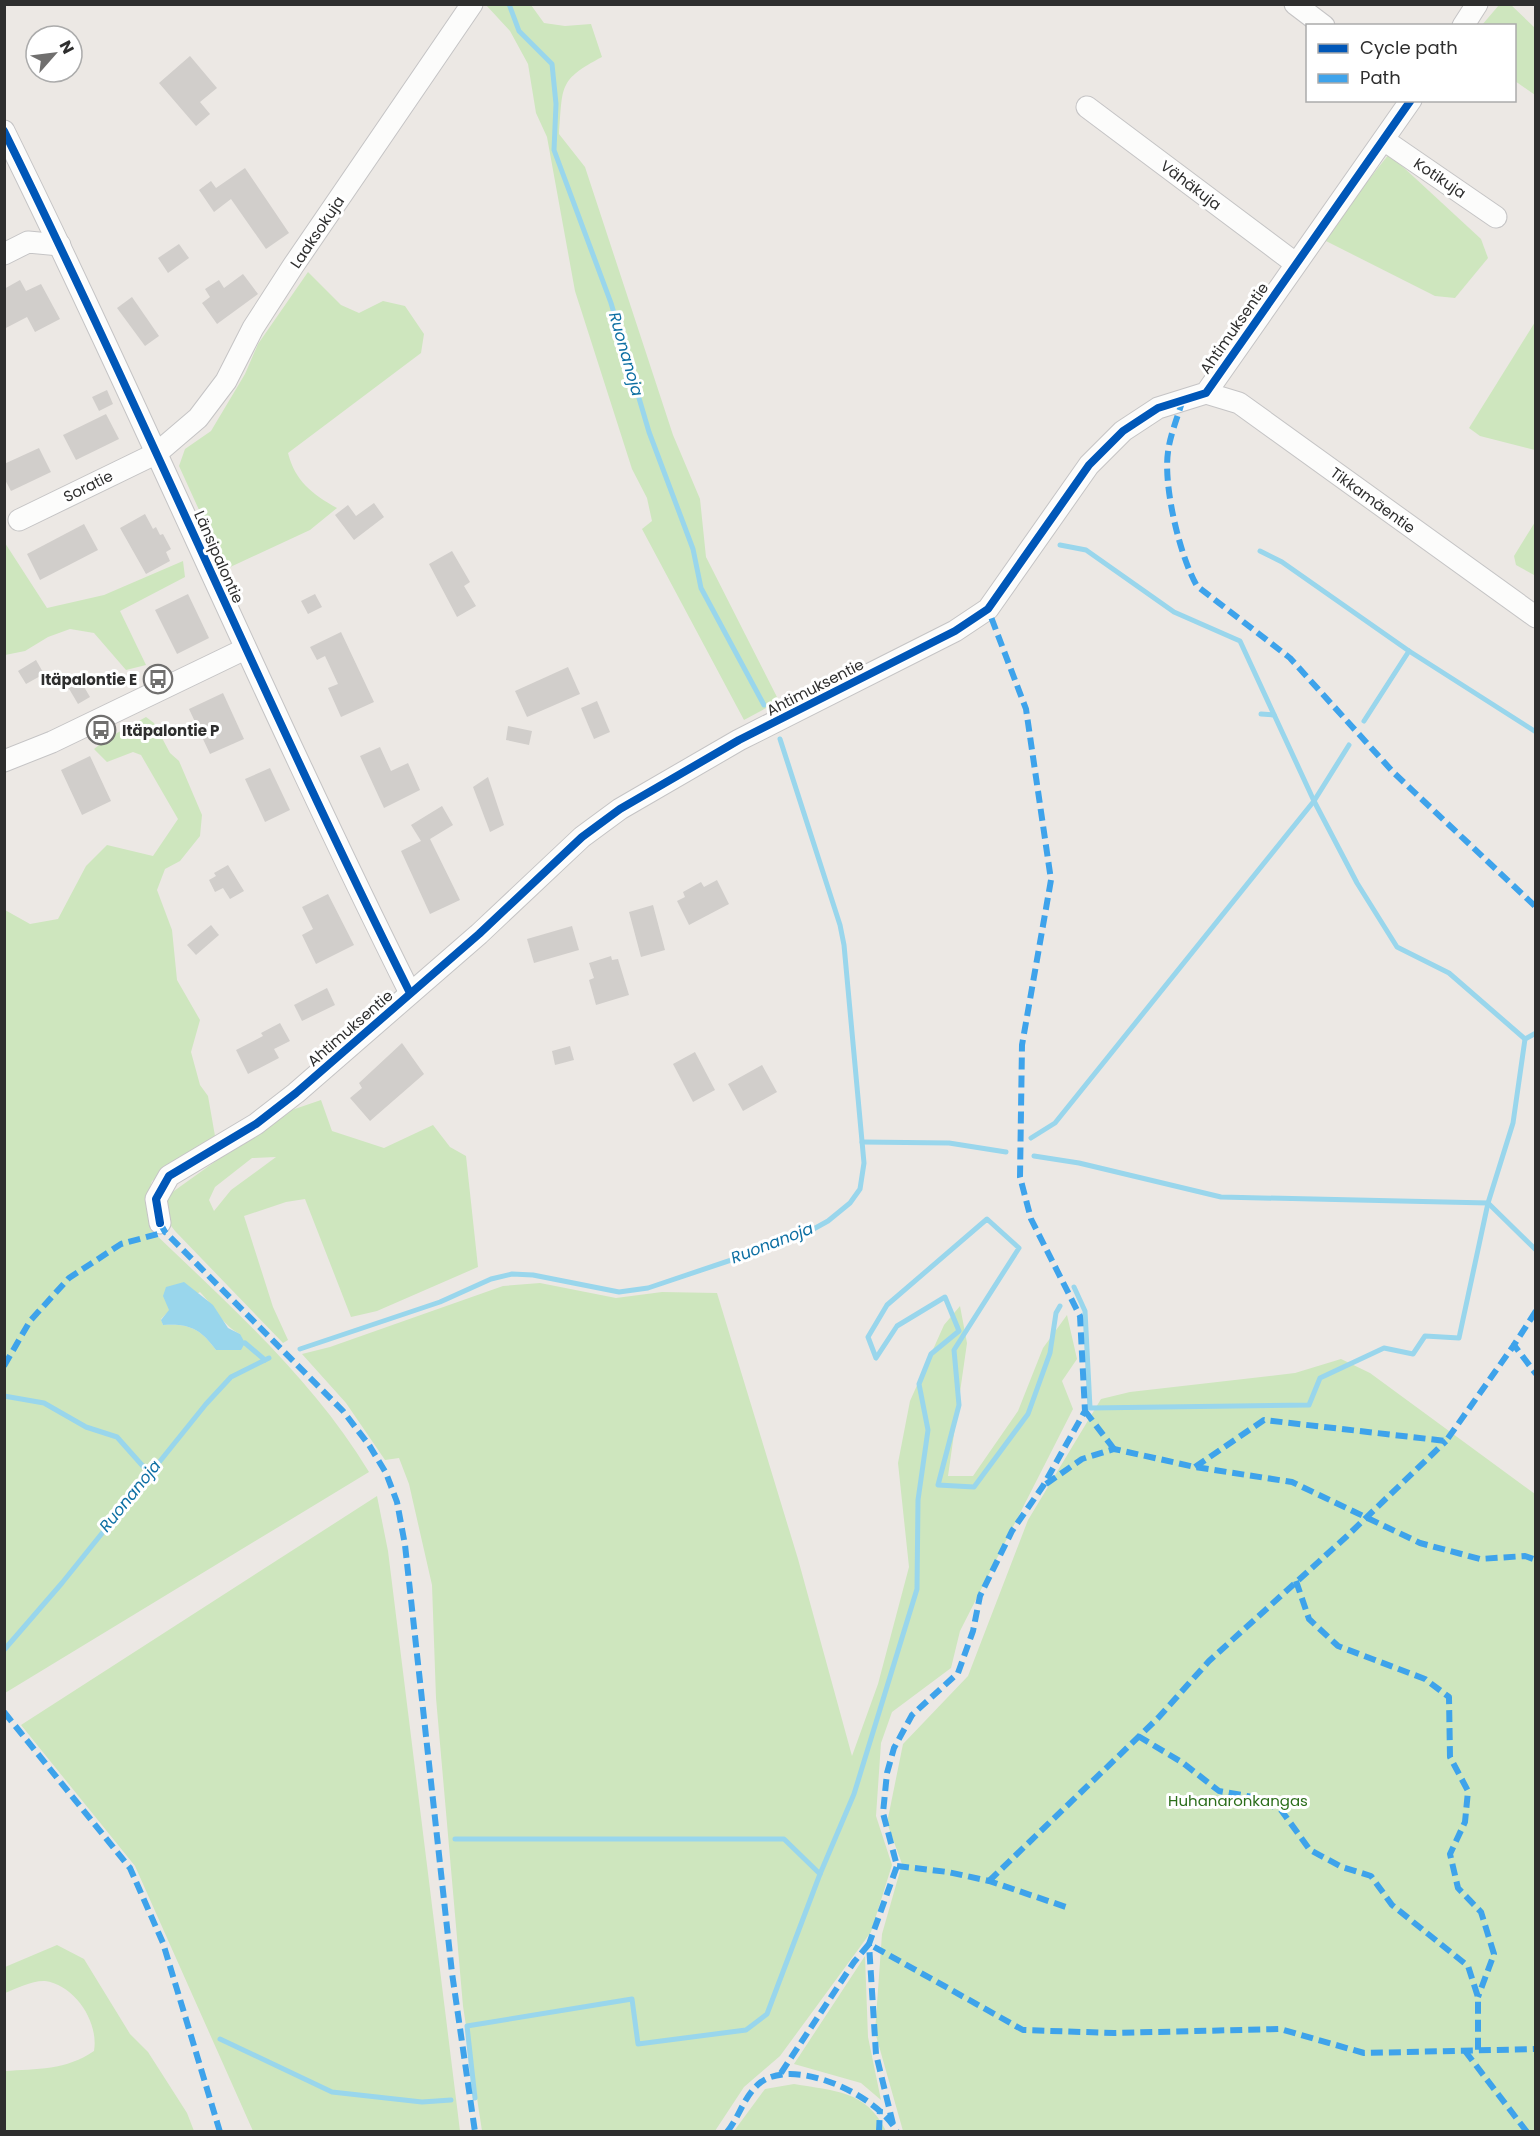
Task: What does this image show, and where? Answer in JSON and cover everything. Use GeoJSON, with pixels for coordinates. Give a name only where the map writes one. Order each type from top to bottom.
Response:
{"type":"FeatureCollection","features":[{"type":"Feature","properties":{"kind":"street","name":"Laaksokuja"},"geometry":{"type":"LineString","coordinates":[[157,453],[181,434],[213,400],[226,381],[253,328],[471,4]]}},
{"type":"Feature","properties":{"kind":"street"},"geometry":{"type":"LineString","coordinates":[[1295,4],[1321,24]]}},
{"type":"Feature","properties":{"kind":"street"},"geometry":{"type":"LineString","coordinates":[[1464,24],[1477,4]]}},
{"type":"Feature","properties":{"kind":"street","name":"Ahtimuksentie"},"geometry":{"type":"LineString","coordinates":[[160,1223],[156,1198],[169,1176],[270,1115],[479,934],[582,837],[620,809],[739,740],[955,631],[988,609],[1089,465],[1124,431],[1158,408],[1206,393],[1410,102]]}},
{"type":"Feature","properties":{"kind":"street","name":"Vähäkuja"},"geometry":{"type":"LineString","coordinates":[[1087,107],[1295,263]]}},
{"type":"Feature","properties":{"kind":"street","name":"Länsipalontie"},"geometry":{"type":"LineString","coordinates":[[4,131],[157,453],[245,648],[410,993]]}},
{"type":"Feature","properties":{"kind":"street","name":"Kotikuja"},"geometry":{"type":"LineString","coordinates":[[1384,140],[1496,217]]}},
{"type":"Feature","properties":{"kind":"street"},"geometry":{"type":"LineString","coordinates":[[4,254],[28,242],[60,245]]}},
{"type":"Feature","properties":{"kind":"street","name":"Tikkamäentie"},"geometry":{"type":"LineString","coordinates":[[1206,393],[1230,399],[1255,414],[1536,617]]}},
{"type":"Feature","properties":{"kind":"street","name":"Soratie"},"geometry":{"type":"LineString","coordinates":[[19,520],[157,453]]}},
{"type":"Feature","properties":{"kind":"street"},"geometry":{"type":"LineString","coordinates":[[4,761],[52,742],[245,648]]}},
{"type":"Feature","properties":{"kind":"green space"},"geometry":{"type":"Polygon","coordinates":[[[1510,4],[1535,28],[1535,95],[1516,82],[1516,24],[1483,24],[1499,5],[1510,4]]]}},
{"type":"Feature","properties":{"kind":"green space"},"geometry":{"type":"Polygon","coordinates":[[[486,5],[531,5],[544,23],[565,26],[591,24],[602,57],[577,72],[565,86],[559,134],[585,167],[673,435],[700,499],[706,557],[779,701],[744,720],[642,529],[652,521],[647,498],[632,469],[575,291],[547,137],[536,113],[528,64],[510,31],[486,5]]]}},
{"type":"Feature","properties":{"kind":"green space"},"geometry":{"type":"Polygon","coordinates":[[[1389,154],[1481,239],[1488,258],[1455,298],[1435,296],[1322,239],[1389,154]]]}},
{"type":"Feature","properties":{"kind":"green space"},"geometry":{"type":"Polygon","coordinates":[[[308,272],[341,305],[359,313],[383,301],[405,306],[424,334],[421,353],[288,453],[295,471],[306,486],[337,508],[310,530],[226,569],[179,466],[185,449],[211,431],[245,374],[258,344],[308,272]]]}},
{"type":"Feature","properties":{"kind":"green space"},"geometry":{"type":"Polygon","coordinates":[[[1535,322],[1535,450],[1480,436],[1469,428],[1535,322]]]}},
{"type":"Feature","properties":{"kind":"green space"},"geometry":{"type":"Polygon","coordinates":[[[1535,522],[1536,575],[1534,575],[1516,565],[1514,556],[1535,522]]]}},
{"type":"Feature","properties":{"kind":"green space"},"geometry":{"type":"Polygon","coordinates":[[[5,543],[47,608],[104,595],[183,561],[185,577],[120,611],[146,665],[126,670],[94,633],[70,629],[48,637],[25,651],[5,655],[5,543]]]}},
{"type":"Feature","properties":{"kind":"green space"},"geometry":{"type":"Polygon","coordinates":[[[146,717],[154,723],[170,753],[179,761],[202,815],[200,836],[180,861],[165,869],[157,890],[172,930],[177,980],[200,1020],[191,1052],[200,1085],[208,1096],[215,1136],[152,1181],[146,1201],[150,1229],[239,1314],[296,1374],[347,1438],[369,1472],[5,1693],[5,910],[30,924],[58,919],[86,866],[107,845],[153,856],[178,819],[141,755],[133,752],[107,762],[94,749],[108,738],[146,717]],[[200,1292],[170,1310],[161,1319],[163,1325],[180,1325],[194,1329],[205,1337],[216,1350],[240,1334],[223,1320],[200,1292]]]}},
{"type":"Feature","properties":{"kind":"green space"},"geometry":{"type":"Polygon","coordinates":[[[321,1100],[332,1131],[384,1148],[433,1125],[450,1147],[466,1156],[478,1267],[377,1311],[351,1317],[305,1199],[286,1202],[244,1216],[273,1307],[288,1340],[283,1343],[165,1218],[167,1196],[283,1113],[321,1100]],[[276,1157],[252,1158],[215,1187],[209,1200],[214,1211],[231,1190],[276,1157]]]}},
{"type":"Feature","properties":{"kind":"green space"},"geometry":{"type":"Polygon","coordinates":[[[540,1283],[616,1298],[662,1292],[717,1293],[798,1559],[852,1756],[878,1684],[909,1567],[898,1463],[910,1401],[944,1325],[960,1306],[967,1343],[948,1476],[973,1476],[1018,1411],[1043,1348],[1067,1315],[1077,1359],[1062,1381],[1073,1409],[960,1631],[951,1668],[892,1712],[881,1743],[876,1816],[892,1865],[871,1932],[780,2056],[744,2087],[715,2131],[482,2131],[463,2006],[436,1698],[432,1585],[409,1484],[399,1458],[385,1460],[346,1403],[302,1354],[330,1347],[503,1286],[540,1283]]]}},
{"type":"Feature","properties":{"kind":"green space","name":"Huhanaronkangas"},"geometry":{"type":"Polygon","coordinates":[[[1341,1359],[1370,1373],[1535,1494],[1535,2131],[903,2131],[875,2032],[882,1934],[902,1864],[887,1823],[903,1744],[968,1676],[1028,1520],[1101,1399],[1130,1392],[1295,1373],[1341,1359]]]}},
{"type":"Feature","properties":{"kind":"green space"},"geometry":{"type":"Polygon","coordinates":[[[377,1496],[388,1551],[460,2131],[253,2131],[135,1866],[21,1725],[377,1496]]]}},
{"type":"Feature","properties":{"kind":"green space"},"geometry":{"type":"Polygon","coordinates":[[[57,1945],[84,1959],[130,2034],[148,2052],[187,2113],[194,2131],[5,2131],[5,2071],[62,2065],[94,2051],[95,2040],[89,2017],[75,1997],[66,1990],[56,1984],[41,1981],[5,1993],[5,1967],[57,1945]]]}},
{"type":"Feature","properties":{"kind":"green space"},"geometry":{"type":"Polygon","coordinates":[[[865,1956],[868,2037],[881,2100],[861,2083],[794,2064],[865,1956]]]}},
{"type":"Feature","properties":{"kind":"green space"},"geometry":{"type":"Polygon","coordinates":[[[794,2084],[835,2091],[859,2100],[878,2117],[886,2131],[734,2131],[765,2089],[794,2084]]]}},
{"type":"Feature","properties":{"kind":"water"},"geometry":{"type":"Polygon","coordinates":[[[184,1282],[213,1305],[228,1328],[240,1334],[245,1343],[241,1350],[216,1350],[205,1337],[194,1329],[180,1325],[163,1325],[161,1320],[169,1310],[163,1296],[166,1287],[184,1282]]]}},
{"type":"Feature","properties":{"kind":"building"},"geometry":{"type":"Polygon","coordinates":[[[190,56],[217,88],[200,102],[210,114],[196,126],[159,83],[190,56]]]}},
{"type":"Feature","properties":{"kind":"building"},"geometry":{"type":"Polygon","coordinates":[[[245,168],[289,233],[266,249],[231,199],[214,212],[199,190],[211,181],[216,188],[245,168]]]}},
{"type":"Feature","properties":{"kind":"building"},"geometry":{"type":"Polygon","coordinates":[[[179,244],[189,258],[168,273],[158,258],[179,244]]]}},
{"type":"Feature","properties":{"kind":"building"},"geometry":{"type":"Polygon","coordinates":[[[243,274],[258,294],[217,324],[202,303],[210,297],[205,289],[219,280],[224,288],[243,274]]]}},
{"type":"Feature","properties":{"kind":"building"},"geometry":{"type":"Polygon","coordinates":[[[20,280],[26,291],[41,284],[60,319],[35,332],[27,317],[4,329],[4,289],[20,280]]]}},
{"type":"Feature","properties":{"kind":"building"},"geometry":{"type":"Polygon","coordinates":[[[132,297],[159,336],[145,346],[117,308],[132,297]]]}},
{"type":"Feature","properties":{"kind":"building"},"geometry":{"type":"Polygon","coordinates":[[[107,390],[113,404],[99,411],[92,397],[107,390]]]}},
{"type":"Feature","properties":{"kind":"building"},"geometry":{"type":"Polygon","coordinates":[[[106,414],[119,439],[76,460],[63,435],[106,414]]]}},
{"type":"Feature","properties":{"kind":"building"},"geometry":{"type":"Polygon","coordinates":[[[39,448],[51,472],[11,491],[4,478],[4,464],[39,448]]]}},
{"type":"Feature","properties":{"kind":"building"},"geometry":{"type":"Polygon","coordinates":[[[374,503],[384,517],[354,540],[335,515],[348,505],[356,516],[374,503]]]}},
{"type":"Feature","properties":{"kind":"building"},"geometry":{"type":"Polygon","coordinates":[[[145,514],[153,529],[156,527],[160,535],[163,534],[171,549],[166,552],[170,561],[146,574],[120,528],[145,514]]]}},
{"type":"Feature","properties":{"kind":"building"},"geometry":{"type":"Polygon","coordinates":[[[84,524],[98,550],[40,580],[27,554],[84,524]]]}},
{"type":"Feature","properties":{"kind":"building"},"geometry":{"type":"Polygon","coordinates":[[[452,551],[470,582],[464,586],[476,606],[457,617],[429,564],[452,551]]]}},
{"type":"Feature","properties":{"kind":"building"},"geometry":{"type":"Polygon","coordinates":[[[188,594],[209,638],[177,654],[155,610],[188,594]]]}},
{"type":"Feature","properties":{"kind":"building"},"geometry":{"type":"Polygon","coordinates":[[[315,594],[322,607],[308,614],[301,601],[315,594]]]}},
{"type":"Feature","properties":{"kind":"building"},"geometry":{"type":"Polygon","coordinates":[[[341,632],[374,702],[341,717],[328,688],[338,684],[325,656],[317,660],[310,647],[341,632]]]}},
{"type":"Feature","properties":{"kind":"building"},"geometry":{"type":"Polygon","coordinates":[[[36,660],[44,674],[26,684],[18,671],[36,660]]]}},
{"type":"Feature","properties":{"kind":"building"},"geometry":{"type":"Polygon","coordinates":[[[568,667],[580,694],[527,717],[515,691],[568,667]]]}},
{"type":"Feature","properties":{"kind":"building"},"geometry":{"type":"Polygon","coordinates":[[[80,680],[90,697],[78,704],[68,687],[80,680]]]}},
{"type":"Feature","properties":{"kind":"building"},"geometry":{"type":"Polygon","coordinates":[[[223,693],[244,739],[210,754],[189,709],[223,693]]]}},
{"type":"Feature","properties":{"kind":"building"},"geometry":{"type":"Polygon","coordinates":[[[597,701],[610,732],[594,739],[581,708],[597,701]]]}},
{"type":"Feature","properties":{"kind":"building"},"geometry":{"type":"Polygon","coordinates":[[[508,726],[532,731],[529,745],[506,740],[508,726]]]}},
{"type":"Feature","properties":{"kind":"building"},"geometry":{"type":"Polygon","coordinates":[[[380,747],[391,771],[408,763],[420,790],[384,808],[360,756],[380,747]]]}},
{"type":"Feature","properties":{"kind":"building"},"geometry":{"type":"Polygon","coordinates":[[[90,756],[111,801],[82,815],[61,770],[90,756]]]}},
{"type":"Feature","properties":{"kind":"building"},"geometry":{"type":"Polygon","coordinates":[[[270,768],[290,810],[265,822],[245,779],[270,768]]]}},
{"type":"Feature","properties":{"kind":"building"},"geometry":{"type":"Polygon","coordinates":[[[488,777],[504,825],[490,832],[473,787],[488,777]]]}},
{"type":"Feature","properties":{"kind":"building"},"geometry":{"type":"Polygon","coordinates":[[[442,806],[453,825],[430,839],[460,900],[430,914],[401,851],[421,841],[411,825],[442,806]]]}},
{"type":"Feature","properties":{"kind":"building"},"geometry":{"type":"Polygon","coordinates":[[[228,865],[244,891],[230,899],[223,888],[215,892],[209,880],[216,876],[214,873],[228,865]]]}},
{"type":"Feature","properties":{"kind":"building"},"geometry":{"type":"Polygon","coordinates":[[[717,880],[729,904],[689,925],[677,901],[685,897],[683,892],[701,882],[704,887],[717,880]]]}},
{"type":"Feature","properties":{"kind":"building"},"geometry":{"type":"Polygon","coordinates":[[[328,894],[354,945],[316,964],[302,935],[313,929],[302,907],[328,894]]]}},
{"type":"Feature","properties":{"kind":"building"},"geometry":{"type":"Polygon","coordinates":[[[653,905],[665,950],[641,957],[629,912],[653,905]]]}},
{"type":"Feature","properties":{"kind":"building"},"geometry":{"type":"Polygon","coordinates":[[[211,925],[219,935],[196,955],[187,945],[211,925]]]}},
{"type":"Feature","properties":{"kind":"building"},"geometry":{"type":"Polygon","coordinates":[[[572,926],[579,950],[534,963],[527,939],[572,926]]]}},
{"type":"Feature","properties":{"kind":"building"},"geometry":{"type":"Polygon","coordinates":[[[611,956],[612,960],[618,959],[629,995],[596,1005],[589,980],[594,978],[589,963],[611,956]]]}},
{"type":"Feature","properties":{"kind":"building"},"geometry":{"type":"Polygon","coordinates":[[[327,988],[335,1005],[302,1021],[294,1005],[327,988]]]}},
{"type":"Feature","properties":{"kind":"building"},"geometry":{"type":"Polygon","coordinates":[[[280,1023],[290,1041],[274,1049],[279,1058],[248,1074],[236,1050],[263,1036],[261,1033],[280,1023]]]}},
{"type":"Feature","properties":{"kind":"building"},"geometry":{"type":"Polygon","coordinates":[[[402,1043],[424,1074],[370,1121],[350,1098],[362,1088],[359,1083],[402,1043]]]}},
{"type":"Feature","properties":{"kind":"building"},"geometry":{"type":"Polygon","coordinates":[[[570,1046],[574,1060],[555,1065],[552,1051],[570,1046]]]}},
{"type":"Feature","properties":{"kind":"building"},"geometry":{"type":"Polygon","coordinates":[[[695,1052],[715,1090],[693,1102],[673,1064],[695,1052]]]}},
{"type":"Feature","properties":{"kind":"building"},"geometry":{"type":"Polygon","coordinates":[[[762,1065],[777,1092],[743,1111],[728,1084],[762,1065]]]}},
{"type":"Feature","properties":{"kind":"waterway","name":"Ruonanoja"},"geometry":{"type":"LineString","coordinates":[[509,4],[519,31],[552,64],[556,104],[554,150],[611,303],[649,432],[693,549],[701,588],[764,705]]}},
{"type":"Feature","properties":{"kind":"waterway"},"geometry":{"type":"LineString","coordinates":[[1060,545],[1086,550],[1174,612],[1240,641],[1314,801],[1357,883],[1397,947],[1449,973],[1525,1039]]}},
{"type":"Feature","properties":{"kind":"waterway"},"geometry":{"type":"LineString","coordinates":[[1260,551],[1282,562],[1409,651],[1536,732]]}},
{"type":"Feature","properties":{"kind":"waterway"},"geometry":{"type":"LineString","coordinates":[[1364,721],[1409,651]]}},
{"type":"Feature","properties":{"kind":"waterway"},"geometry":{"type":"LineString","coordinates":[[1261,714],[1274,715]]}},
{"type":"Feature","properties":{"kind":"waterway","name":"Ruonanoja"},"geometry":{"type":"LineString","coordinates":[[300,1349],[440,1302],[491,1279],[512,1274],[533,1275],[619,1292],[648,1288],[810,1231],[828,1221],[850,1203],[860,1189],[864,1163],[844,945],[840,925],[780,739]]}},
{"type":"Feature","properties":{"kind":"waterway"},"geometry":{"type":"LineString","coordinates":[[1031,1138],[1055,1123],[1314,801],[1349,745]]}},
{"type":"Feature","properties":{"kind":"waterway"},"geometry":{"type":"LineString","coordinates":[[1074,1287],[1085,1311],[1090,1408],[1309,1405],[1320,1378],[1384,1348],[1413,1354],[1425,1336],[1459,1338],[1488,1203],[1513,1123],[1525,1039],[1536,1033]]}},
{"type":"Feature","properties":{"kind":"waterway"},"geometry":{"type":"LineString","coordinates":[[862,1142],[949,1143],[1006,1152]]}},
{"type":"Feature","properties":{"kind":"waterway"},"geometry":{"type":"LineString","coordinates":[[1034,1156],[1079,1163],[1221,1197],[1488,1203],[1536,1250]]}},
{"type":"Feature","properties":{"kind":"waterway"},"geometry":{"type":"LineString","coordinates":[[475,2098],[467,2026],[632,1999],[638,2044],[746,2030],[767,2014],[820,1874],[854,1794],[917,1589],[918,1500],[928,1430],[919,1384],[931,1354],[959,1331],[945,1297],[897,1326],[876,1358],[868,1337],[887,1305],[987,1219],[1019,1248],[954,1350],[959,1405],[938,1485],[974,1487],[1028,1414],[1050,1353],[1056,1313],[1060,1306]]}},
{"type":"Feature","properties":{"kind":"waterway"},"geometry":{"type":"LineString","coordinates":[[245,1343],[265,1360]]}},
{"type":"Feature","properties":{"kind":"waterway","name":"Ruonanoja"},"geometry":{"type":"LineString","coordinates":[[4,1650],[62,1583],[206,1404],[231,1377],[269,1358]]}},
{"type":"Feature","properties":{"kind":"waterway"},"geometry":{"type":"LineString","coordinates":[[4,1396],[44,1403],[86,1427],[117,1437],[149,1473]]}},
{"type":"Feature","properties":{"kind":"waterway"},"geometry":{"type":"LineString","coordinates":[[455,1839],[784,1839],[820,1874]]}},
{"type":"Feature","properties":{"kind":"waterway"},"geometry":{"type":"LineString","coordinates":[[220,2039],[332,2092],[422,2102],[451,2100]]}},
{"type":"Feature","properties":{"kind":"marked path"},"geometry":{"type":"LineString","coordinates":[[1183,399],[1169,446],[1168,483],[1179,540],[1197,586],[1290,658],[1394,773],[1536,907]]}},
{"type":"Feature","properties":{"kind":"marked path"},"geometry":{"type":"LineString","coordinates":[[893,2124],[876,2054],[869,1944],[897,1866],[883,1813],[887,1773],[894,1748],[912,1715],[958,1673],[973,1631],[980,1596],[1012,1531],[1043,1486],[1085,1411],[1080,1316],[1031,1219],[1020,1177],[1022,1045],[1051,880],[1026,709],[988,609]]}},
{"type":"Feature","properties":{"kind":"marked path"},"geometry":{"type":"LineString","coordinates":[[160,1223],[165,1232],[343,1411],[369,1445],[386,1473],[397,1502],[405,1545],[452,1973],[475,2132]]}},
{"type":"Feature","properties":{"kind":"marked path"},"geometry":{"type":"LineString","coordinates":[[4,1366],[30,1321],[69,1278],[121,1244],[165,1232]]}},
{"type":"Feature","properties":{"kind":"marked path"},"geometry":{"type":"LineString","coordinates":[[1536,1311],[1514,1345],[1536,1374]]}},
{"type":"Feature","properties":{"kind":"marked path"},"geometry":{"type":"LineString","coordinates":[[1195,1467],[1264,1420],[1446,1441],[1514,1345]]}},
{"type":"Feature","properties":{"kind":"marked path"},"geometry":{"type":"LineString","coordinates":[[1085,1411],[1114,1449]]}},
{"type":"Feature","properties":{"kind":"marked path"},"geometry":{"type":"LineString","coordinates":[[989,1881],[1158,1718],[1209,1661],[1346,1537],[1446,1441]]}},
{"type":"Feature","properties":{"kind":"marked path"},"geometry":{"type":"LineString","coordinates":[[1046,1484],[1082,1459],[1114,1449],[1195,1467],[1292,1482],[1420,1543],[1480,1559],[1525,1556],[1536,1560]]}},
{"type":"Feature","properties":{"kind":"marked path"},"geometry":{"type":"LineString","coordinates":[[1296,1581],[1309,1619],[1338,1646],[1425,1679],[1449,1697],[1450,1757],[1468,1791],[1465,1822],[1450,1854],[1458,1888],[1481,1912],[1494,1954],[1478,1997]]}},
{"type":"Feature","properties":{"kind":"marked path"},"geometry":{"type":"LineString","coordinates":[[4,1712],[130,1868],[163,1943],[220,2132]]}},
{"type":"Feature","properties":{"kind":"marked path"},"geometry":{"type":"LineString","coordinates":[[1138,1736],[1183,1763],[1219,1791],[1253,1797],[1281,1810],[1310,1850],[1342,1867],[1371,1876],[1392,1905],[1468,1966],[1478,1997],[1478,2050]]}},
{"type":"Feature","properties":{"kind":"marked path"},"geometry":{"type":"LineString","coordinates":[[897,1866],[948,1872],[989,1881],[1069,1908]]}},
{"type":"Feature","properties":{"kind":"marked path"},"geometry":{"type":"LineString","coordinates":[[781,2073],[854,1962],[869,1944],[1023,2030],[1114,2033],[1280,2029],[1364,2053],[1536,2049]]}},
{"type":"Feature","properties":{"kind":"marked path"},"geometry":{"type":"LineString","coordinates":[[1465,2051],[1527,2132]]}},
{"type":"Feature","properties":{"kind":"marked path"},"geometry":{"type":"LineString","coordinates":[[727,2132],[755,2087],[776,2075],[794,2074],[815,2077],[855,2094],[873,2105],[887,2118],[897,2132]]}},
{"type":"Feature","properties":{"kind":"marked path"},"geometry":{"type":"LineString","coordinates":[[879,2132],[880,2109]]}},
{"type":"Feature","properties":{"kind":"cycle path"},"geometry":{"type":"LineString","coordinates":[[160,1223],[156,1199],[169,1176],[256,1124],[296,1093],[479,934],[582,837],[620,809],[739,740],[955,631],[988,609],[1089,465],[1123,431],[1158,408],[1206,393],[1410,102]]}},
{"type":"Feature","properties":{"kind":"cycle path"},"geometry":{"type":"LineString","coordinates":[[4,131],[107,346],[306,779],[410,993]]}},
{"type":"Feature","properties":{"kind":"place","name":"Itäpalontie E"},"geometry":{"type":"Point","coordinates":[158,679]}},
{"type":"Feature","properties":{"kind":"place","name":"Itäpalontie P"},"geometry":{"type":"Point","coordinates":[101,730]}}]}
